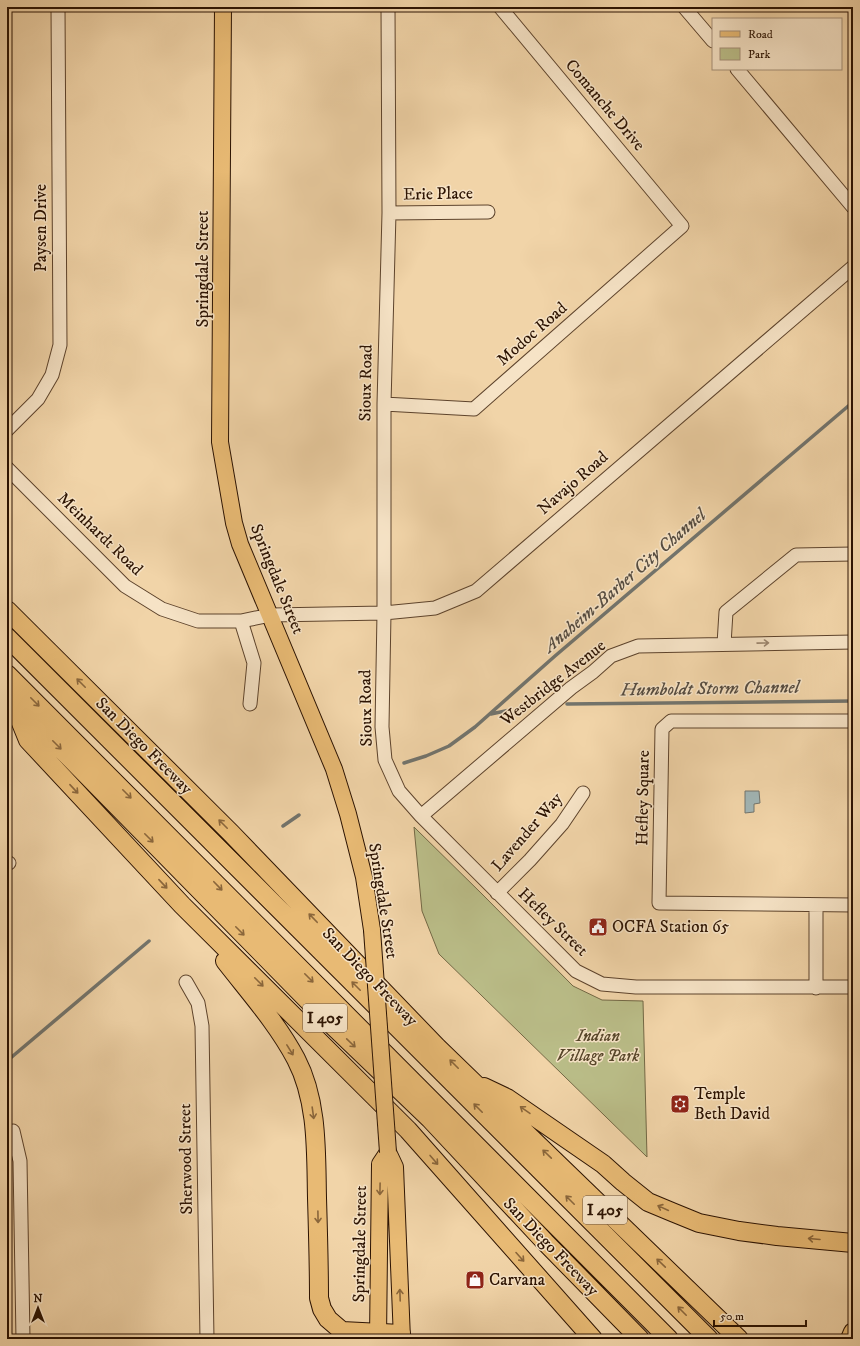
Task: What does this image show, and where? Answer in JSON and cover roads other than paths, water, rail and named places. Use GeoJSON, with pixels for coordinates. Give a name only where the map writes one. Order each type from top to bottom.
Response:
{"type":"FeatureCollection","features":[{"type":"Feature","properties":{"kind":"highway","name":"San Diego Freeway"},"geometry":{"type":"LineString","coordinates":[[7,610],[232,833],[437,1047],[739,1339]]}},
{"type":"Feature","properties":{"kind":"highway"},"geometry":{"type":"LineString","coordinates":[[7,637],[709,1339]]}},
{"type":"Feature","properties":{"kind":"highway"},"geometry":{"type":"LineString","coordinates":[[7,674],[669,1339]]}},
{"type":"Feature","properties":{"kind":"highway","name":"San Diego Freeway"},"geometry":{"type":"LineString","coordinates":[[9,696],[333,1026],[430,1119],[545,1242],[640,1339]]}},
{"type":"Feature","properties":{"kind":"highway"},"geometry":{"type":"LineString","coordinates":[[9,696],[28,740],[182,905],[408,1130],[593,1339]]}},
{"type":"Feature","properties":{"kind":"highway"},"geometry":{"type":"LineString","coordinates":[[182,905],[274,1025],[296,1059],[303,1076],[312,1106],[316,1136],[319,1298],[322,1309],[328,1319],[342,1331],[378,1336],[402,1337]]}},
{"type":"Feature","properties":{"kind":"highway"},"geometry":{"type":"LineString","coordinates":[[471,1080],[507,1098],[603,1164],[648,1202],[699,1223],[739,1231],[853,1243]]}},
{"type":"Feature","properties":{"kind":"highway"},"geometry":{"type":"LineString","coordinates":[[850,1339],[853,1332]]}},
{"type":"Feature","properties":{"kind":"main road","name":"Springdale Street"},"geometry":{"type":"LineString","coordinates":[[223,7],[220,442],[234,523],[240,544],[271,615],[334,769],[348,814],[364,877],[372,930],[388,1152],[395,1167],[402,1337]]}},
{"type":"Feature","properties":{"kind":"main road","name":"Springdale Street"},"geometry":{"type":"LineString","coordinates":[[378,1336],[380,1164],[388,1152]]}},
{"type":"Feature","properties":{"kind":"street","name":"Paysen Drive"},"geometry":{"type":"LineString","coordinates":[[7,430],[38,399],[52,375],[60,345],[58,7]]}},
{"type":"Feature","properties":{"kind":"street","name":"Sioux Road"},"geometry":{"type":"LineString","coordinates":[[385,760],[382,727],[384,613],[384,404],[389,213],[388,7]]}},
{"type":"Feature","properties":{"kind":"street","name":"Comanche Drive"},"geometry":{"type":"LineString","coordinates":[[500,7],[682,226]]}},
{"type":"Feature","properties":{"kind":"street"},"geometry":{"type":"LineString","coordinates":[[684,7],[712,40]]}},
{"type":"Feature","properties":{"kind":"street"},"geometry":{"type":"LineString","coordinates":[[738,70],[853,207]]}},
{"type":"Feature","properties":{"kind":"street","name":"Erie Place"},"geometry":{"type":"LineString","coordinates":[[389,213],[488,212]]}},
{"type":"Feature","properties":{"kind":"street","name":"Modoc Road"},"geometry":{"type":"LineString","coordinates":[[384,404],[474,409],[682,226]]}},
{"type":"Feature","properties":{"kind":"street","name":"Navajo Road"},"geometry":{"type":"LineString","coordinates":[[271,615],[384,613],[435,608],[476,590],[853,267]]}},
{"type":"Feature","properties":{"kind":"street","name":"Meinhardt Road"},"geometry":{"type":"LineString","coordinates":[[7,468],[125,586],[162,609],[198,621],[241,621],[271,615]]}},
{"type":"Feature","properties":{"kind":"street"},"geometry":{"type":"LineString","coordinates":[[724,644],[726,612],[796,555],[853,554]]}},
{"type":"Feature","properties":{"kind":"street"},"geometry":{"type":"LineString","coordinates":[[241,621],[254,663],[250,704]]}},
{"type":"Feature","properties":{"kind":"street","name":"Westbridge Avenue"},"geometry":{"type":"LineString","coordinates":[[421,816],[571,688],[593,672],[611,656],[638,646],[853,642]]}},
{"type":"Feature","properties":{"kind":"street","name":"Hefley Square"},"geometry":{"type":"LineString","coordinates":[[853,721],[671,721],[662,729],[659,903],[816,906],[853,905]]}},
{"type":"Feature","properties":{"kind":"street","name":"Hefley Street"},"geometry":{"type":"LineString","coordinates":[[385,760],[399,791],[421,816],[576,971],[602,984],[636,987],[853,987]]}},
{"type":"Feature","properties":{"kind":"street","name":"Lavender Way"},"geometry":{"type":"LineString","coordinates":[[497,893],[530,860],[562,824],[582,794]]}},
{"type":"Feature","properties":{"kind":"street"},"geometry":{"type":"LineString","coordinates":[[816,906],[816,988]]}},
{"type":"Feature","properties":{"kind":"street","name":"Sherwood Street"},"geometry":{"type":"LineString","coordinates":[[186,982],[198,1003],[202,1026],[207,1339]]}},
{"type":"Feature","properties":{"kind":"street"},"geometry":{"type":"LineString","coordinates":[[13,1131],[20,1160],[23,1339]]}},
{"type":"Feature","properties":{"kind":"waterway","name":"Anaheim-Barber City Channel"},"geometry":{"type":"LineString","coordinates":[[404,763],[426,756],[449,746],[475,727],[555,656],[853,402]]}},
{"type":"Feature","properties":{"kind":"waterway","name":"Humboldt Storm Channel"},"geometry":{"type":"LineString","coordinates":[[567,704],[853,701]]}},
{"type":"Feature","properties":{"kind":"waterway"},"geometry":{"type":"LineString","coordinates":[[491,714],[510,710]]}},
{"type":"Feature","properties":{"kind":"waterway"},"geometry":{"type":"LineString","coordinates":[[283,826],[299,815]]}},
{"type":"Feature","properties":{"kind":"waterway","name":"Anaheim-Barber City Channel"},"geometry":{"type":"LineString","coordinates":[[7,1061],[149,941]]}},
{"type":"Feature","properties":{"kind":"place","name":"OCFA Station 65"},"geometry":{"type":"Point","coordinates":[598,927]}},
{"type":"Feature","properties":{"kind":"place","name":"Temple Beth David"},"geometry":{"type":"Point","coordinates":[680,1104]}},
{"type":"Feature","properties":{"kind":"place","name":"Carvana"},"geometry":{"type":"Point","coordinates":[475,1280]}},
{"type":"Feature","properties":{"kind":"park label","name":"Indian Village Park"},"geometry":{"type":"Point","coordinates":[598,1046]}}]}
